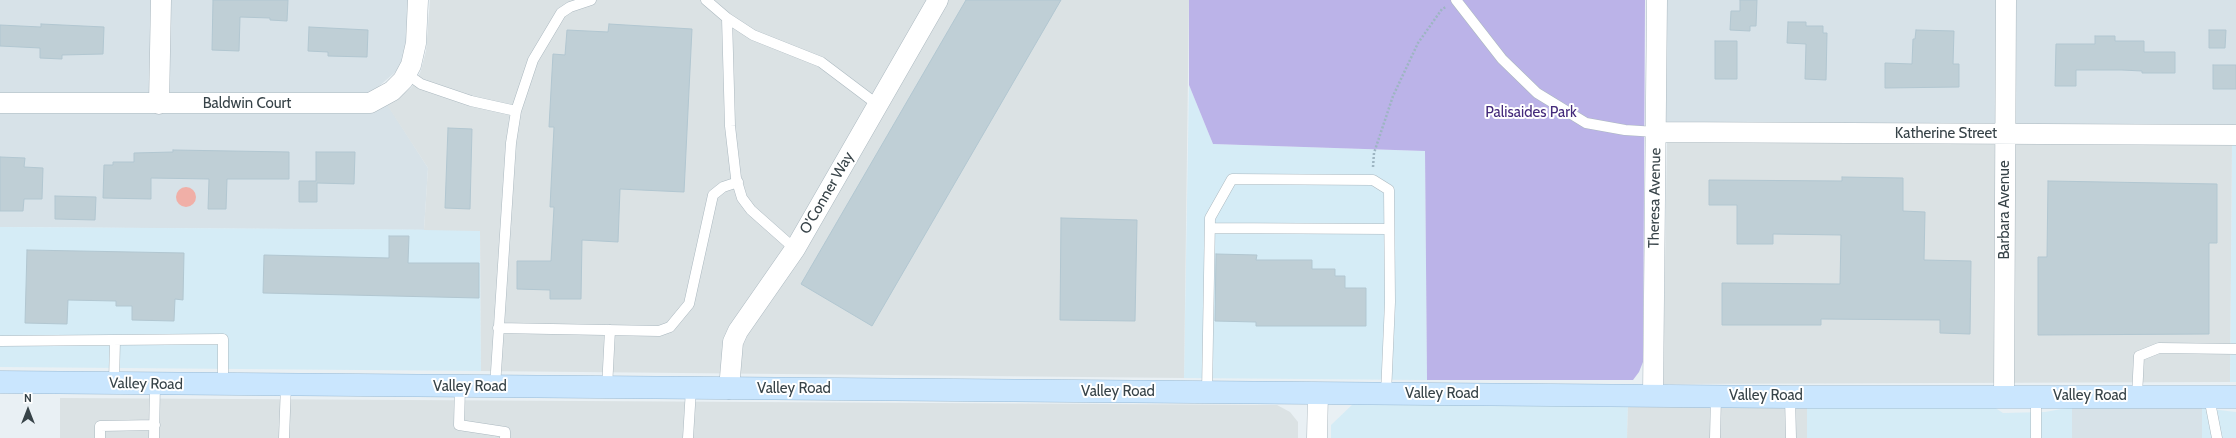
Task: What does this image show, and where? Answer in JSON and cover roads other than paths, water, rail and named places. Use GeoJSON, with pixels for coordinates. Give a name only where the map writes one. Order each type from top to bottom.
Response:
{"type":"FeatureCollection","features":[{"type":"Feature","properties":{"kind":"main road","name":"Valley Road"},"geometry":{"type":"LineString","coordinates":[[0,382],[691,389],[1790,397],[2236,397]]}},
{"type":"Feature","properties":{"kind":"street"},"geometry":{"type":"LineString","coordinates":[[159,104],[161,0]]}},
{"type":"Feature","properties":{"kind":"street","name":"Baldwin Court"},"geometry":{"type":"LineString","coordinates":[[0,103],[370,103],[392,91],[407,74],[412,65],[416,43],[418,0]]}},
{"type":"Feature","properties":{"kind":"street","name":"O'Conner Way"},"geometry":{"type":"LineString","coordinates":[[729,389],[733,342],[738,331],[794,249],[938,0]]}},
{"type":"Feature","properties":{"kind":"street","name":"Theresa Avenue"},"geometry":{"type":"LineString","coordinates":[[1653,395],[1657,0]]}},
{"type":"Feature","properties":{"kind":"street","name":"Barbara Avenue"},"geometry":{"type":"LineString","coordinates":[[2004,396],[2006,0]]}},
{"type":"Feature","properties":{"kind":"street","name":"Katherine Street"},"geometry":{"type":"LineString","coordinates":[[1656,132],[2236,135]]}},
{"type":"Feature","properties":{"kind":"street"},"geometry":{"type":"LineString","coordinates":[[1317,438],[1318,393]]}},
{"type":"Feature","properties":{"kind":"lane"},"geometry":{"type":"LineString","coordinates":[[495,387],[511,143],[516,111],[533,60],[561,13],[570,7],[591,0]]}},
{"type":"Feature","properties":{"kind":"lane"},"geometry":{"type":"LineString","coordinates":[[706,0],[727,18],[753,35],[821,62],[878,105]]}},
{"type":"Feature","properties":{"kind":"lane"},"geometry":{"type":"LineString","coordinates":[[1456,1],[1502,59],[1537,93],[1586,123],[1625,130],[1656,132]]}},
{"type":"Feature","properties":{"kind":"lane"},"geometry":{"type":"LineString","coordinates":[[727,18],[730,126],[738,182],[742,198],[751,210],[794,249]]}},
{"type":"Feature","properties":{"kind":"lane"},"geometry":{"type":"LineString","coordinates":[[407,74],[421,84],[470,101],[516,111]]}},
{"type":"Feature","properties":{"kind":"lane"},"geometry":{"type":"LineString","coordinates":[[1206,392],[1210,218],[1232,179],[1373,180],[1389,190],[1390,302],[1386,394]]}},
{"type":"Feature","properties":{"kind":"lane"},"geometry":{"type":"LineString","coordinates":[[498,328],[659,331],[670,327],[689,304],[713,195],[723,187],[738,182]]}},
{"type":"Feature","properties":{"kind":"lane"},"geometry":{"type":"LineString","coordinates":[[1210,228],[1389,229]]}},
{"type":"Feature","properties":{"kind":"lane"},"geometry":{"type":"LineString","coordinates":[[607,388],[610,330]]}},
{"type":"Feature","properties":{"kind":"lane"},"geometry":{"type":"LineString","coordinates":[[0,341],[223,339],[223,384]]}},
{"type":"Feature","properties":{"kind":"lane"},"geometry":{"type":"LineString","coordinates":[[114,383],[115,340]]}},
{"type":"Feature","properties":{"kind":"lane"},"geometry":{"type":"LineString","coordinates":[[2136,396],[2139,356],[2159,348],[2236,349]]}},
{"type":"Feature","properties":{"kind":"lane"},"geometry":{"type":"LineString","coordinates":[[154,438],[155,384]]}},
{"type":"Feature","properties":{"kind":"lane"},"geometry":{"type":"LineString","coordinates":[[284,438],[286,385]]}},
{"type":"Feature","properties":{"kind":"lane"},"geometry":{"type":"LineString","coordinates":[[460,387],[460,425],[505,432],[505,438]]}},
{"type":"Feature","properties":{"kind":"lane"},"geometry":{"type":"LineString","coordinates":[[688,438],[691,389]]}},
{"type":"Feature","properties":{"kind":"lane"},"geometry":{"type":"LineString","coordinates":[[1716,396],[1716,438]]}},
{"type":"Feature","properties":{"kind":"lane"},"geometry":{"type":"LineString","coordinates":[[2036,396],[2036,438]]}},
{"type":"Feature","properties":{"kind":"lane"},"geometry":{"type":"LineString","coordinates":[[1790,397],[1791,438]]}},
{"type":"Feature","properties":{"kind":"lane"},"geometry":{"type":"LineString","coordinates":[[2208,397],[2217,438]]}},
{"type":"Feature","properties":{"kind":"lane"},"geometry":{"type":"LineString","coordinates":[[100,438],[100,426],[154,425]]}},
{"type":"Feature","properties":{"kind":"park label","name":"Palisaides Park"},"geometry":{"type":"Point","coordinates":[1531,113]}}]}
